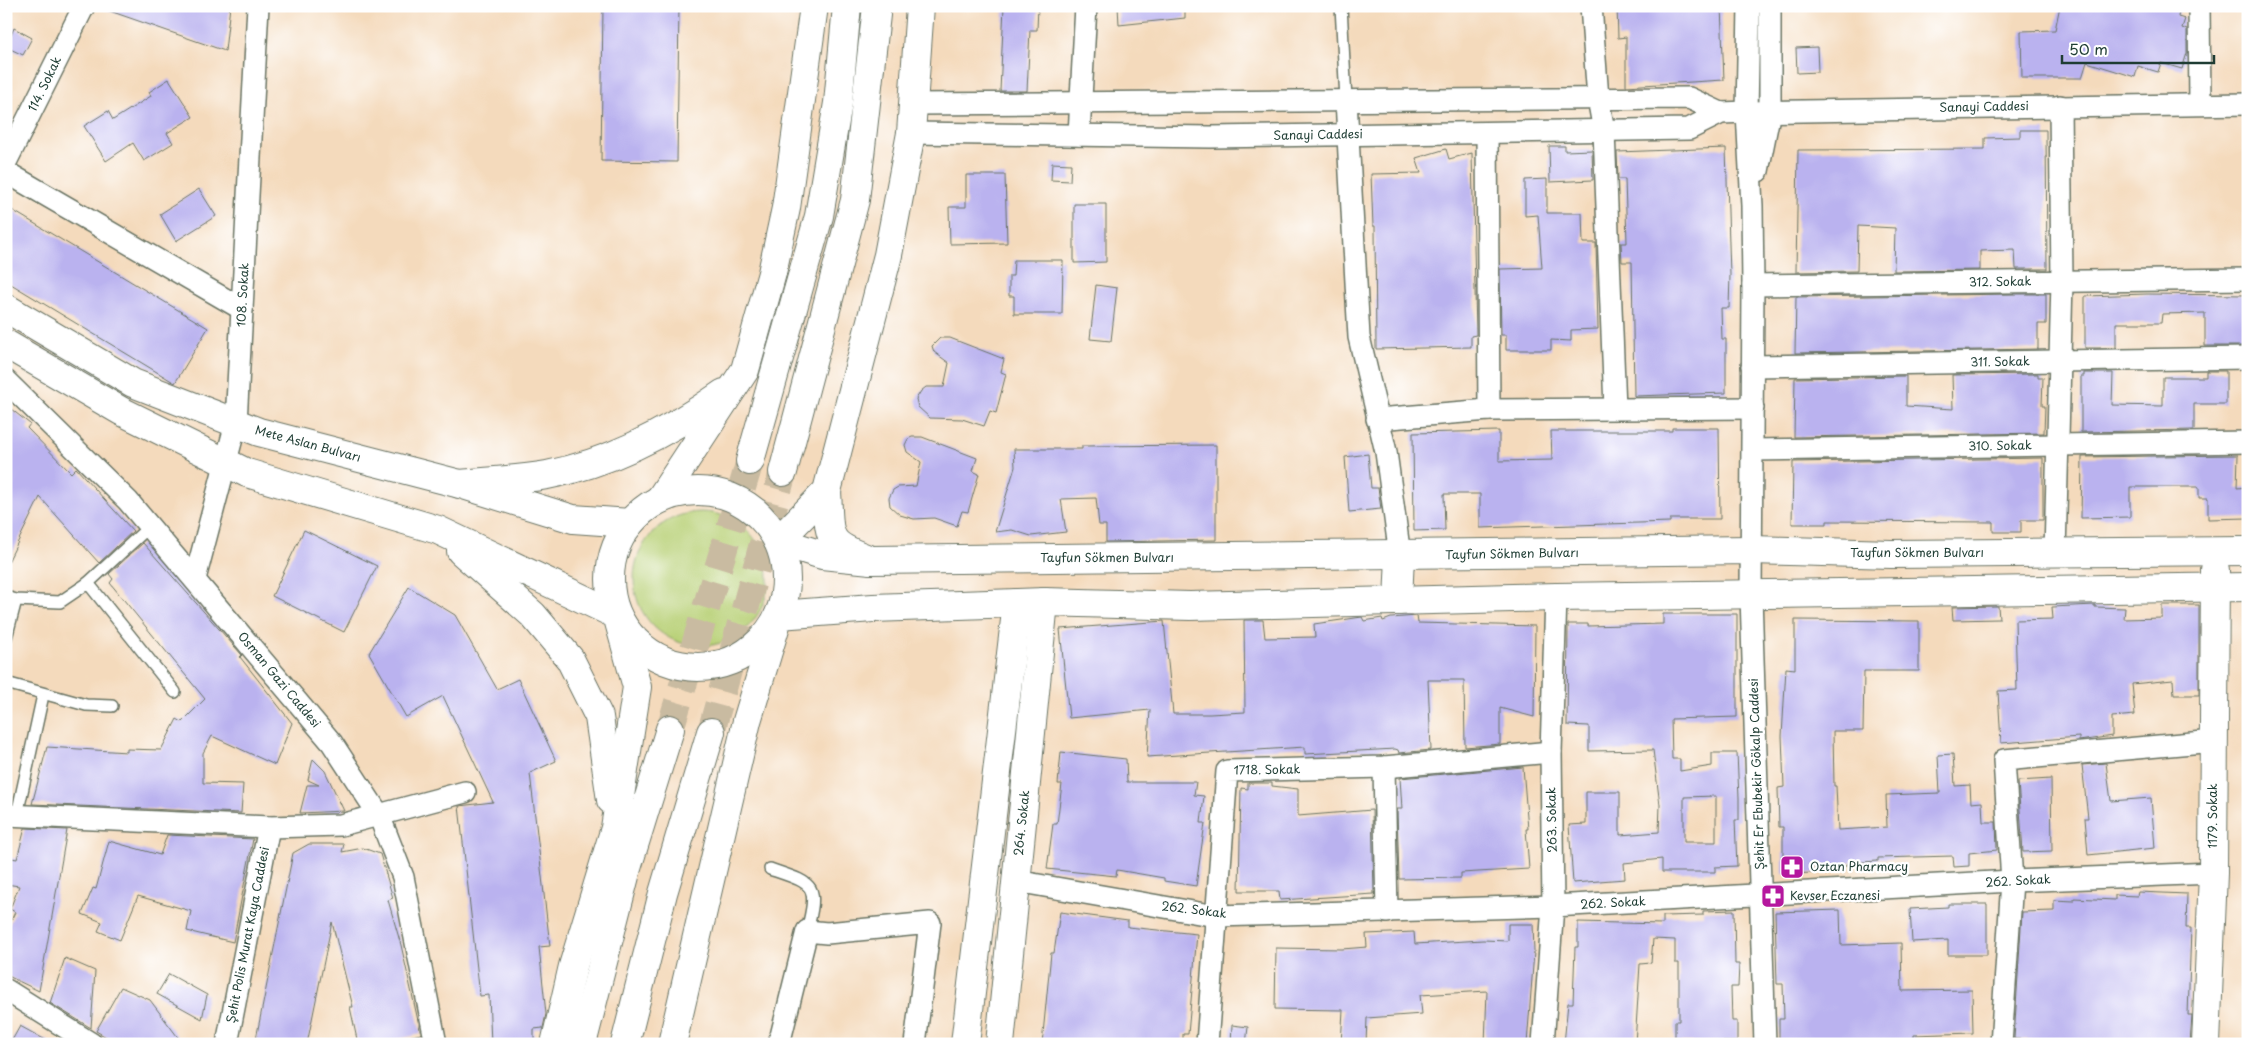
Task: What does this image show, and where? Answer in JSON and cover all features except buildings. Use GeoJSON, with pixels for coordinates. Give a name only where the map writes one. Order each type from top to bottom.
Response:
{"type":"FeatureCollection","features":[{"type":"Feature","properties":{"kind":"main road"},"geometry":{"type":"LineString","coordinates":[[660,499],[745,370],[772,273],[786,208],[814,6]]}},
{"type":"Feature","properties":{"kind":"main road"},"geometry":{"type":"LineString","coordinates":[[750,461],[819,216],[838,103],[848,6]]}},
{"type":"Feature","properties":{"kind":"main road"},"geometry":{"type":"LineString","coordinates":[[782,472],[855,200],[877,6]]}},
{"type":"Feature","properties":{"kind":"main road"},"geometry":{"type":"LineString","coordinates":[[871,560],[843,550],[833,540],[829,529],[826,491],[888,255],[911,134],[923,11]]}},
{"type":"Feature","properties":{"kind":"main road","name":"Mete Aslan Bulvarı"},"geometry":{"type":"LineString","coordinates":[[6,308],[133,383],[259,432],[460,484],[573,519],[630,523]]}},
{"type":"Feature","properties":{"kind":"main road"},"geometry":{"type":"LineString","coordinates":[[6,344],[121,411],[226,464],[247,473],[438,530],[617,615],[633,640],[656,658],[683,667],[712,667],[740,657],[763,639],[779,615]]}},
{"type":"Feature","properties":{"kind":"main road"},"geometry":{"type":"LineString","coordinates":[[460,484],[548,475],[597,460],[654,436],[691,416],[724,394],[745,370]]}},
{"type":"Feature","properties":{"kind":"main road"},"geometry":{"type":"LineString","coordinates":[[555,1044],[572,966],[614,828],[637,687],[611,596],[611,567],[619,539],[630,523],[644,509],[660,499],[682,492],[705,491],[728,496],[748,506],[765,522],[778,541],[785,565],[786,590],[747,721],[672,1044]]}},
{"type":"Feature","properties":{"kind":"main road"},"geometry":{"type":"LineString","coordinates":[[778,541],[826,491]]}},
{"type":"Feature","properties":{"kind":"main road"},"geometry":{"type":"LineString","coordinates":[[438,530],[532,615],[570,659],[599,717],[614,828]]}},
{"type":"Feature","properties":{"kind":"main road","name":"Tayfun Sökmen Bulvarı"},"geometry":{"type":"LineString","coordinates":[[778,541],[822,555],[871,560],[1400,556],[1752,550],[1891,554],[2248,551]]}},
{"type":"Feature","properties":{"kind":"main road","name":"1179. Sokak"},"geometry":{"type":"LineString","coordinates":[[2206,1044],[2213,873],[2216,551]]}},
{"type":"Feature","properties":{"kind":"main road"},"geometry":{"type":"LineString","coordinates":[[2054,590],[2055,553]]}},
{"type":"Feature","properties":{"kind":"main road"},"geometry":{"type":"LineString","coordinates":[[1398,601],[1400,556]]}},
{"type":"Feature","properties":{"kind":"main road"},"geometry":{"type":"LineString","coordinates":[[779,615],[873,608],[1044,602],[1190,606],[1556,597],[2248,587]]}},
{"type":"Feature","properties":{"kind":"main road","name":"264. Sokak"},"geometry":{"type":"LineString","coordinates":[[1000,1044],[1044,602]]}},
{"type":"Feature","properties":{"kind":"main road"},"geometry":{"type":"LineString","coordinates":[[965,1044],[1017,603]]}},
{"type":"Feature","properties":{"kind":"main road"},"geometry":{"type":"LineString","coordinates":[[582,1044],[627,868],[670,729]]}},
{"type":"Feature","properties":{"kind":"main road"},"geometry":{"type":"LineString","coordinates":[[625,1044],[663,893],[711,732]]}},
{"type":"Feature","properties":{"kind":"street","name":"114. Sokak"},"geometry":{"type":"LineString","coordinates":[[6,162],[84,6]]}},
{"type":"Feature","properties":{"kind":"street","name":"108. Sokak"},"geometry":{"type":"LineString","coordinates":[[195,579],[236,423],[258,6]]}},
{"type":"Feature","properties":{"kind":"street"},"geometry":{"type":"LineString","coordinates":[[1079,135],[1086,6]]}},
{"type":"Feature","properties":{"kind":"street"},"geometry":{"type":"LineString","coordinates":[[1591,6],[1598,98],[1604,131],[1614,408]]}},
{"type":"Feature","properties":{"kind":"street"},"geometry":{"type":"LineString","coordinates":[[1749,6],[1747,112],[1752,206]]}},
{"type":"Feature","properties":{"kind":"street"},"geometry":{"type":"LineString","coordinates":[[1752,206],[1770,111],[1770,6]]}},
{"type":"Feature","properties":{"kind":"street"},"geometry":{"type":"LineString","coordinates":[[2199,6],[2200,104]]}},
{"type":"Feature","properties":{"kind":"street","name":"Sanayi Caddesi"},"geometry":{"type":"LineString","coordinates":[[913,104],[1689,98],[1721,113]]}},
{"type":"Feature","properties":{"kind":"street"},"geometry":{"type":"LineString","coordinates":[[1346,100],[1346,134],[1358,337],[1386,452],[1400,556]]}},
{"type":"Feature","properties":{"kind":"street","name":"Sanayi Caddesi"},"geometry":{"type":"LineString","coordinates":[[911,134],[1211,137],[1604,131],[1689,129],[1721,113],[2248,104]]}},
{"type":"Feature","properties":{"kind":"street"},"geometry":{"type":"LineString","coordinates":[[2055,553],[2062,282],[2060,106]]}},
{"type":"Feature","properties":{"kind":"street"},"geometry":{"type":"LineString","coordinates":[[1487,132],[1489,410]]}},
{"type":"Feature","properties":{"kind":"street"},"geometry":{"type":"LineString","coordinates":[[6,172],[242,309]]}},
{"type":"Feature","properties":{"kind":"street","name":"Şehit Er Ebubekir Gökalp Caddesi"},"geometry":{"type":"LineString","coordinates":[[1752,206],[1753,450],[1751,595],[1762,895],[1765,1044]]}},
{"type":"Feature","properties":{"kind":"street","name":"312. Sokak"},"geometry":{"type":"LineString","coordinates":[[1753,285],[2248,279]]}},
{"type":"Feature","properties":{"kind":"street","name":"311. Sokak"},"geometry":{"type":"LineString","coordinates":[[1752,366],[2248,358]]}},
{"type":"Feature","properties":{"kind":"street","name":"Osman Gazi Caddesi"},"geometry":{"type":"LineString","coordinates":[[6,381],[128,501],[150,526],[332,743],[379,814],[403,877],[436,1044]]}},
{"type":"Feature","properties":{"kind":"street"},"geometry":{"type":"LineString","coordinates":[[1377,419],[1489,410],[1753,408]]}},
{"type":"Feature","properties":{"kind":"street","name":"310. Sokak"},"geometry":{"type":"LineString","coordinates":[[1753,450],[2248,442]]}},
{"type":"Feature","properties":{"kind":"street","name":"263. Sokak"},"geometry":{"type":"LineString","coordinates":[[1543,1044],[1553,906],[1551,752],[1556,597]]}},
{"type":"Feature","properties":{"kind":"street"},"geometry":{"type":"LineString","coordinates":[[2001,1044],[2012,881],[2004,760],[2214,741]]}},
{"type":"Feature","properties":{"kind":"street","name":"1718. Sokak"},"geometry":{"type":"LineString","coordinates":[[1207,1044],[1227,771],[1384,767],[1551,752]]}},
{"type":"Feature","properties":{"kind":"street"},"geometry":{"type":"LineString","coordinates":[[1384,767],[1387,912]]}},
{"type":"Feature","properties":{"kind":"street"},"geometry":{"type":"LineString","coordinates":[[12,815],[269,827],[341,825],[465,792]]}},
{"type":"Feature","properties":{"kind":"street","name":"Şehit Polis Murat Kaya Caddesi"},"geometry":{"type":"LineString","coordinates":[[227,1044],[269,827]]}},
{"type":"Feature","properties":{"kind":"street","name":"262. Sokak"},"geometry":{"type":"LineString","coordinates":[[1016,881],[1216,916],[1553,906],[2012,881],[2213,873]]}},
{"type":"Feature","properties":{"kind":"street"},"geometry":{"type":"LineString","coordinates":[[779,1044],[807,931],[827,933],[930,923],[915,1044]]}},
{"type":"Feature","properties":{"kind":"street"},"geometry":{"type":"LineString","coordinates":[[6,990],[92,1044]]}},
{"type":"Feature","properties":{"kind":"lane"},"geometry":{"type":"LineString","coordinates":[[1341,6],[1346,100]]}},
{"type":"Feature","properties":{"kind":"lane"},"geometry":{"type":"LineString","coordinates":[[6,638],[11,598],[60,602],[88,583],[150,526]]}},
{"type":"Feature","properties":{"kind":"lane"},"geometry":{"type":"LineString","coordinates":[[88,583],[175,692]]}},
{"type":"Feature","properties":{"kind":"lane"},"geometry":{"type":"LineString","coordinates":[[6,683],[86,706],[112,706]]}},
{"type":"Feature","properties":{"kind":"lane"},"geometry":{"type":"LineString","coordinates":[[12,815],[43,695]]}},
{"type":"Feature","properties":{"kind":"lane"},"geometry":{"type":"LineString","coordinates":[[770,868],[804,881],[811,889],[814,902],[807,931]]}},
{"type":"Feature","properties":{"kind":"green space"},"geometry":{"type":"Polygon","coordinates":[[[701,512],[727,517],[738,523],[748,532],[757,542],[763,553],[768,579],[763,605],[757,616],[748,626],[738,635],[727,641],[701,646],[675,641],[664,635],[654,626],[645,616],[639,605],[634,579],[639,553],[645,542],[654,532],[664,523],[675,517],[701,512]]]}},
{"type":"Feature","properties":{"kind":"tunnel"},"geometry":{"type":"LineString","coordinates":[[670,729],[750,461]]}},
{"type":"Feature","properties":{"kind":"tunnel"},"geometry":{"type":"LineString","coordinates":[[711,732],[783,472]]}},
{"type":"Feature","properties":{"kind":"place","name":"Oztan Pharmacy"},"geometry":{"type":"Point","coordinates":[1792,867]}},
{"type":"Feature","properties":{"kind":"place","name":"Kevser Eczanesi"},"geometry":{"type":"Point","coordinates":[1773,896]}}]}
